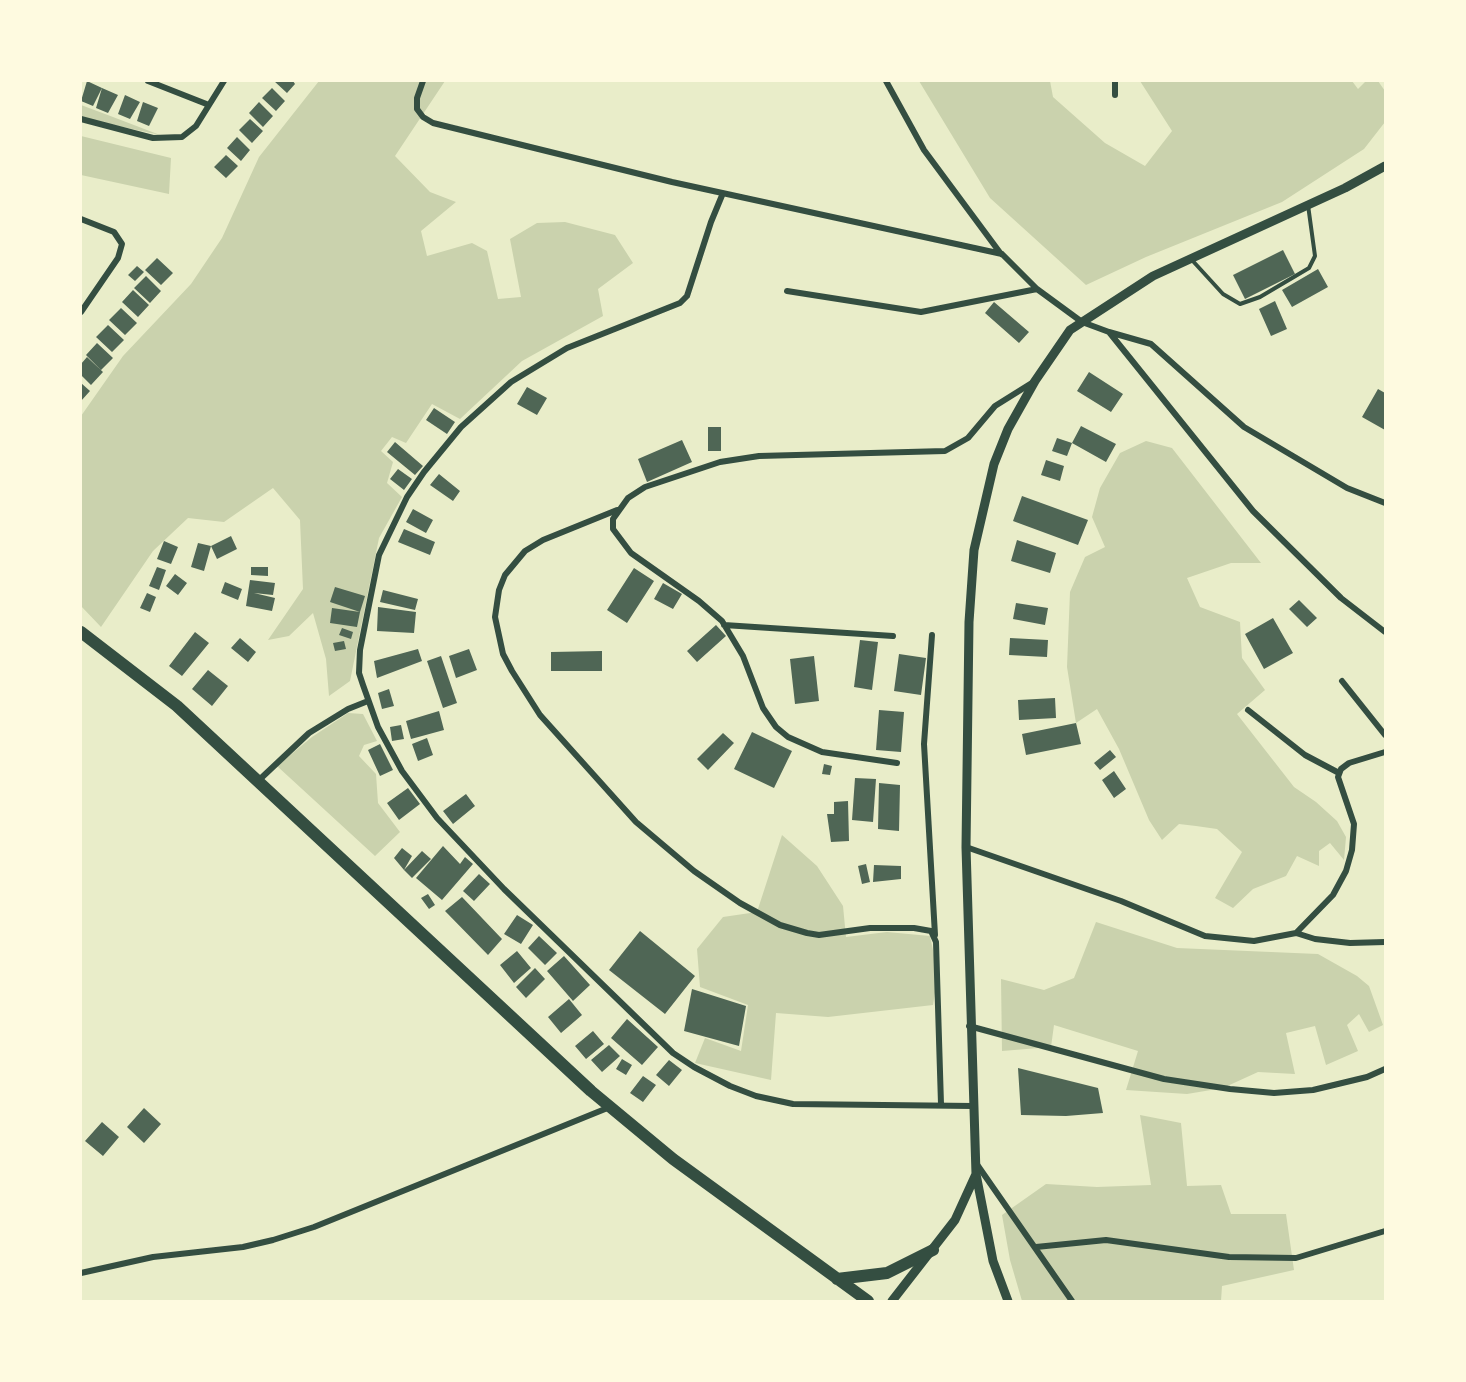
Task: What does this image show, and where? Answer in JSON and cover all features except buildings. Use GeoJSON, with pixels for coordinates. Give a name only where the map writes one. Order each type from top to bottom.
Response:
{"type":"FeatureCollection","features":[{"type":"Feature","properties":{"kind":"main road"},"geometry":{"type":"LineString","coordinates":[[81,632],[177,706],[610,1107],[673,1159],[868,1301]]}},
{"type":"Feature","properties":{"kind":"main road"},"geometry":{"type":"LineString","coordinates":[[837,1279],[887,1273],[933,1250]]}},
{"type":"Feature","properties":{"kind":"street"},"geometry":{"type":"LineString","coordinates":[[148,81],[208,105]]}},
{"type":"Feature","properties":{"kind":"street"},"geometry":{"type":"LineString","coordinates":[[81,119],[153,138],[166,139],[186,135],[224,81]]}},
{"type":"Feature","properties":{"kind":"street"},"geometry":{"type":"LineString","coordinates":[[423,81],[417,98],[420,114],[433,123],[723,193],[1002,254]]}},
{"type":"Feature","properties":{"kind":"street"},"geometry":{"type":"LineString","coordinates":[[886,81],[924,150],[1002,254],[1037,289],[1082,322],[1151,344],[1244,427],[1333,481],[1385,503]]}},
{"type":"Feature","properties":{"kind":"street"},"geometry":{"type":"LineString","coordinates":[[1115,81],[1115,95]]}},
{"type":"Feature","properties":{"kind":"street"},"geometry":{"type":"LineString","coordinates":[[1008,1301],[993,1261],[976,1174],[969,1026],[966,847],[969,622],[974,550],[994,464],[1008,429],[1035,381],[1059,343],[1082,322],[1153,276],[1385,166]]}},
{"type":"Feature","properties":{"kind":"street"},"geometry":{"type":"LineString","coordinates":[[723,193],[687,296],[680,303],[567,348],[511,382],[461,427],[424,472],[407,497],[379,555],[360,650],[359,673],[368,701],[402,771],[437,818],[504,889],[673,1053],[730,1086],[756,1096],[793,1104],[973,1106]]}},
{"type":"Feature","properties":{"kind":"street"},"geometry":{"type":"LineString","coordinates":[[81,219],[114,232],[122,244],[117,258],[81,312]]}},
{"type":"Feature","properties":{"kind":"street"},"geometry":{"type":"LineString","coordinates":[[787,291],[921,312],[1037,289]]}},
{"type":"Feature","properties":{"kind":"street"},"geometry":{"type":"LineString","coordinates":[[1109,332],[1253,511],[1341,598],[1385,632]]}},
{"type":"Feature","properties":{"kind":"street"},"geometry":{"type":"LineString","coordinates":[[935,938],[930,930],[914,928],[807,933],[780,926],[740,903],[694,871],[636,822],[540,715],[503,654],[495,617],[499,590],[512,564],[525,551],[543,540],[617,510],[628,498],[645,487],[720,462],[759,456],[945,451],[968,438],[1001,401],[1035,381]]}},
{"type":"Feature","properties":{"kind":"street"},"geometry":{"type":"LineString","coordinates":[[617,510],[613,529],[631,554],[699,601],[724,625],[743,656],[763,708],[776,727],[788,737],[822,752],[897,763]]}},
{"type":"Feature","properties":{"kind":"street"},"geometry":{"type":"LineString","coordinates":[[724,625],[893,636]]}},
{"type":"Feature","properties":{"kind":"street"},"geometry":{"type":"LineString","coordinates":[[932,635],[924,744],[935,938],[940,1104]]}},
{"type":"Feature","properties":{"kind":"street"},"geometry":{"type":"LineString","coordinates":[[1342,681],[1385,735]]}},
{"type":"Feature","properties":{"kind":"street"},"geometry":{"type":"LineString","coordinates":[[258,781],[309,732],[348,709],[368,701]]}},
{"type":"Feature","properties":{"kind":"street"},"geometry":{"type":"LineString","coordinates":[[1248,710],[1297,750],[1339,773]]}},
{"type":"Feature","properties":{"kind":"street"},"geometry":{"type":"LineString","coordinates":[[1339,773],[1349,763],[1385,752]]}},
{"type":"Feature","properties":{"kind":"street"},"geometry":{"type":"LineString","coordinates":[[1296,933],[1332,894],[1346,871],[1352,850],[1354,824],[1339,773]]}},
{"type":"Feature","properties":{"kind":"street"},"geometry":{"type":"LineString","coordinates":[[966,847],[1121,901],[1205,936],[1254,941],[1296,933],[1315,939],[1338,942],[1385,942]]}},
{"type":"Feature","properties":{"kind":"street"},"geometry":{"type":"LineString","coordinates":[[969,1026],[1164,1079],[1230,1089],[1274,1093],[1312,1089],[1367,1077],[1385,1069]]}},
{"type":"Feature","properties":{"kind":"street"},"geometry":{"type":"LineString","coordinates":[[81,1273],[153,1257],[243,1247],[294,1234],[610,1107]]}},
{"type":"Feature","properties":{"kind":"street"},"geometry":{"type":"LineString","coordinates":[[976,1163],[1072,1301]]}},
{"type":"Feature","properties":{"kind":"street"},"geometry":{"type":"LineString","coordinates":[[892,1301],[960,1212],[976,1174]]}},
{"type":"Feature","properties":{"kind":"street"},"geometry":{"type":"LineString","coordinates":[[1036,1247],[1106,1240],[1229,1257],[1296,1258],[1385,1232]]}},
{"type":"Feature","properties":{"kind":"lane"},"geometry":{"type":"LineString","coordinates":[[1191,259],[1223,294],[1240,304],[1260,297],[1309,268],[1315,256],[1308,204]]}},
{"type":"Feature","properties":{"kind":"green space"},"geometry":{"type":"Polygon","coordinates":[[[319,81],[445,81],[395,156],[430,192],[456,202],[421,231],[427,256],[472,243],[487,251],[498,299],[521,297],[510,239],[537,223],[565,222],[615,235],[633,263],[598,289],[603,316],[522,361],[460,419],[432,404],[406,443],[392,437],[381,451],[393,462],[387,483],[402,497],[379,538],[350,681],[329,696],[326,659],[313,613],[289,636],[268,640],[303,589],[300,520],[273,488],[224,522],[188,518],[153,551],[101,627],[81,606],[81,416],[123,356],[191,284],[222,238],[259,157],[319,81]]]}},
{"type":"Feature","properties":{"kind":"green space"},"geometry":{"type":"Polygon","coordinates":[[[919,81],[1050,81],[1053,97],[1105,143],[1145,166],[1172,131],[1140,81],[1352,81],[1358,89],[1366,81],[1378,81],[1385,91],[1385,122],[1364,149],[1282,202],[1146,257],[1086,285],[990,198],[919,81]]]}},
{"type":"Feature","properties":{"kind":"green space"},"geometry":{"type":"Polygon","coordinates":[[[81,105],[113,117],[160,135],[81,118],[81,105]]]}},
{"type":"Feature","properties":{"kind":"green space"},"geometry":{"type":"Polygon","coordinates":[[[81,136],[171,158],[169,194],[81,175],[81,136]]]}},
{"type":"Feature","properties":{"kind":"green space"},"geometry":{"type":"Polygon","coordinates":[[[1146,441],[1172,448],[1261,563],[1231,563],[1187,578],[1200,607],[1240,622],[1242,658],[1265,690],[1237,714],[1294,787],[1316,802],[1337,821],[1346,837],[1344,860],[1330,843],[1319,851],[1319,866],[1297,856],[1286,876],[1253,889],[1233,908],[1215,898],[1242,852],[1217,829],[1179,824],[1162,840],[1149,820],[1119,749],[1097,709],[1076,723],[1067,667],[1070,592],[1085,557],[1105,547],[1092,517],[1100,488],[1120,453],[1146,441]]]}},
{"type":"Feature","properties":{"kind":"green space"},"geometry":{"type":"Polygon","coordinates":[[[348,713],[363,714],[377,741],[364,745],[359,756],[376,774],[378,803],[400,832],[375,856],[277,766],[312,737],[348,713]]]}},
{"type":"Feature","properties":{"kind":"green space"},"geometry":{"type":"Polygon","coordinates":[[[782,835],[817,866],[843,906],[846,937],[887,932],[930,936],[938,974],[933,1005],[828,1017],[776,1013],[771,1080],[695,1063],[705,1038],[741,1051],[748,1005],[700,987],[697,949],[723,917],[757,912],[782,835]]]}},
{"type":"Feature","properties":{"kind":"green space"},"geometry":{"type":"Polygon","coordinates":[[[1096,922],[1177,948],[1318,954],[1357,976],[1369,986],[1383,1025],[1369,1032],[1359,1014],[1347,1025],[1358,1051],[1326,1065],[1315,1026],[1286,1033],[1295,1074],[1258,1072],[1223,1088],[1187,1094],[1126,1090],[1138,1051],[1054,1025],[1051,1047],[1002,1051],[1001,979],[1044,990],[1074,978],[1096,922]]]}},
{"type":"Feature","properties":{"kind":"green space"},"geometry":{"type":"Polygon","coordinates":[[[1140,1115],[1181,1123],[1187,1186],[1221,1185],[1231,1214],[1286,1214],[1294,1270],[1222,1286],[1221,1301],[1022,1301],[1010,1260],[1002,1215],[1046,1184],[1097,1187],[1151,1185],[1140,1115]]]}}]}
